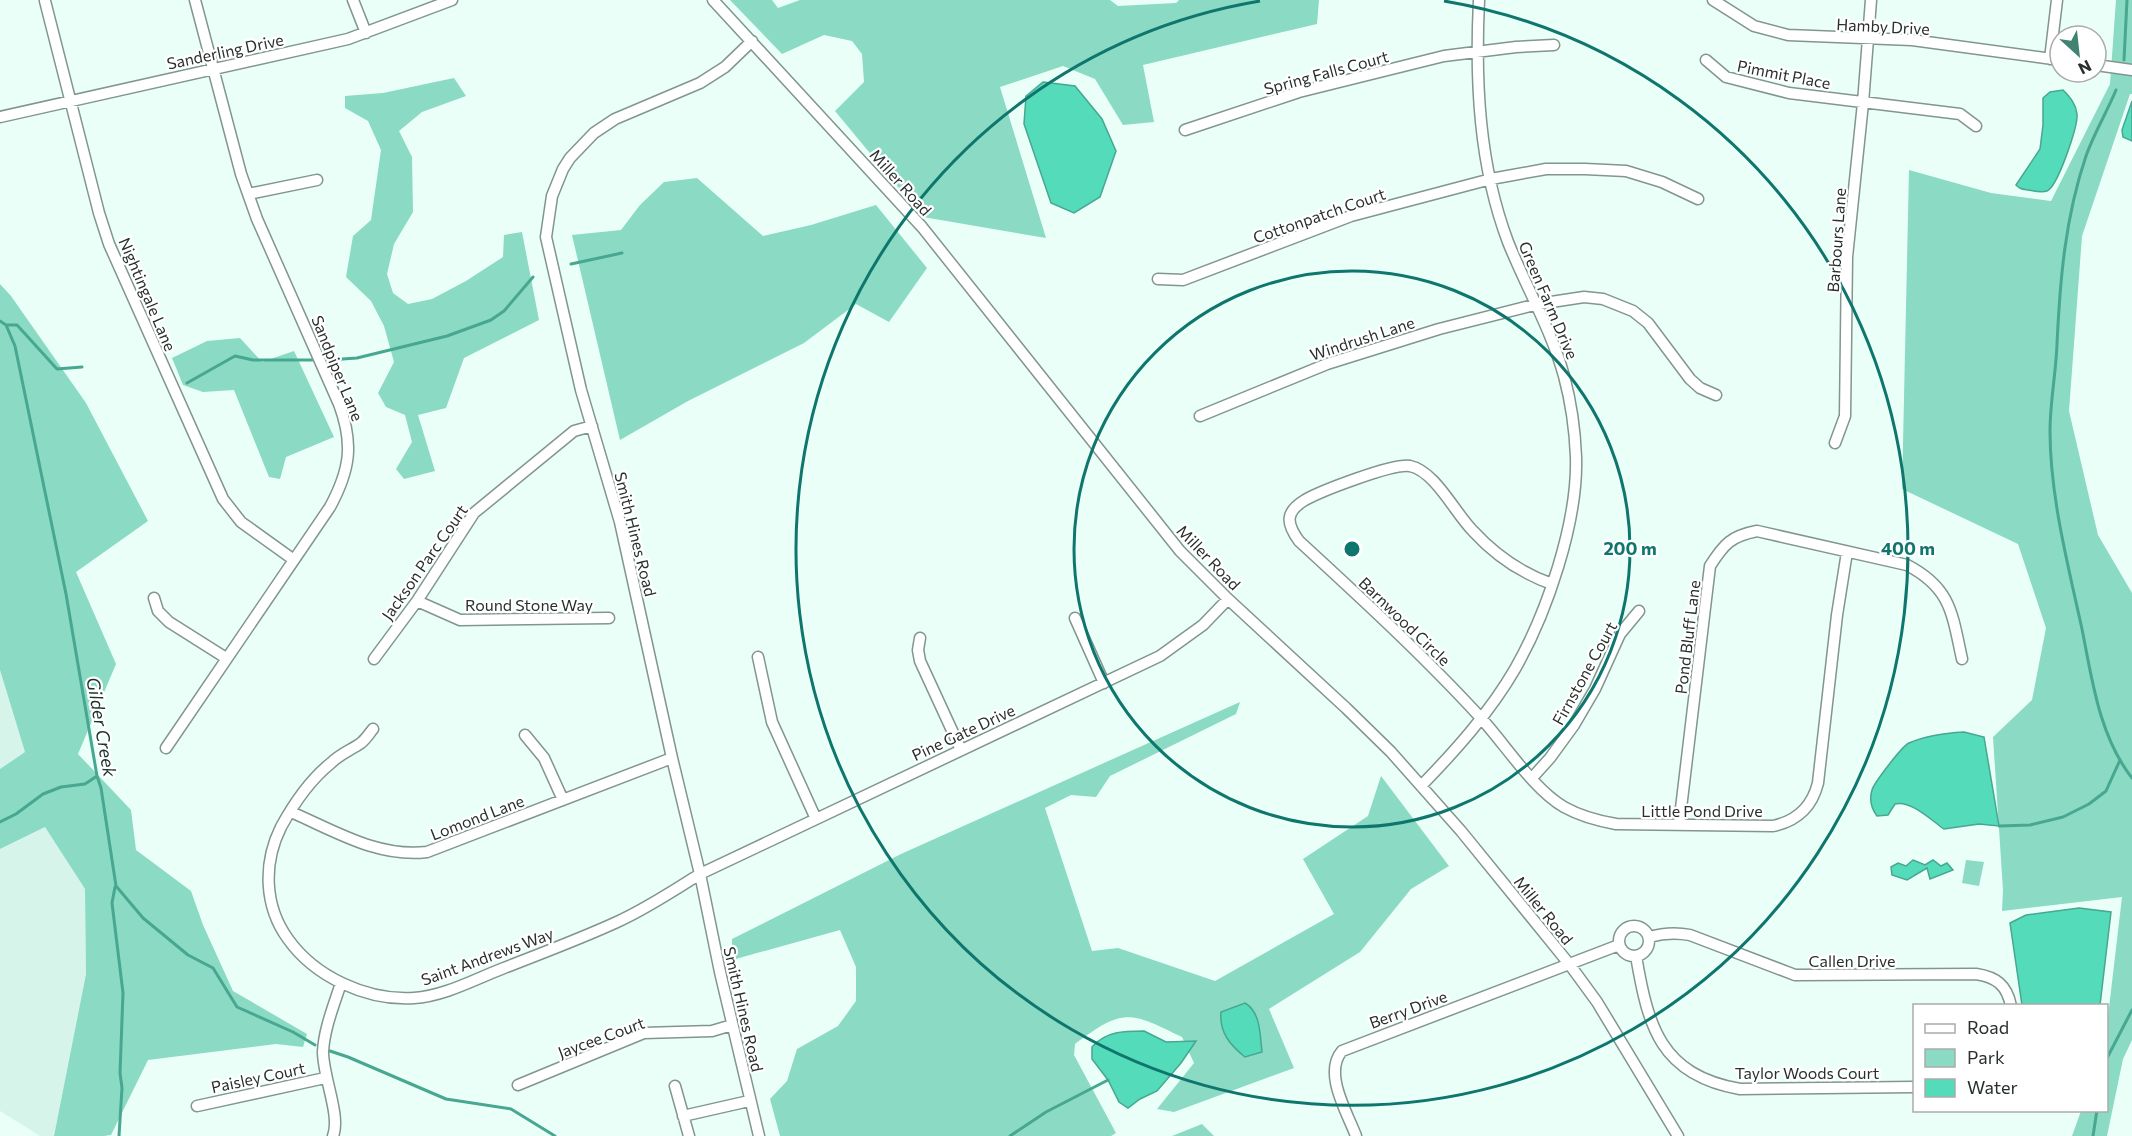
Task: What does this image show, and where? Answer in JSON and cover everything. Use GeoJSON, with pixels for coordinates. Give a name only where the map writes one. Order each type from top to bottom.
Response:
{"type":"FeatureCollection","features":[{"type":"Feature","properties":{"kind":"street","name":"Sandpiper Lane"},"geometry":{"type":"LineString","coordinates":[[166,747],[338,492],[347,463],[348,435],[339,404],[248,194],[236,158],[195,0]]}},
{"type":"Feature","properties":{"kind":"street"},"geometry":{"type":"LineString","coordinates":[[353,0],[366,33]]}},
{"type":"Feature","properties":{"kind":"street","name":"Sanderling Drive"},"geometry":{"type":"LineString","coordinates":[[0,117],[330,43],[366,33],[452,0]]}},
{"type":"Feature","properties":{"kind":"street","name":"Miller Road"},"geometry":{"type":"LineString","coordinates":[[713,0],[922,227],[1161,529],[1200,573],[1346,708],[1421,786],[1570,965],[1625,1046],[1678,1136]]}},
{"type":"Feature","properties":{"kind":"street","name":"Green Farm Drive"},"geometry":{"type":"LineString","coordinates":[[1421,786],[1450,757],[1515,670],[1534,632],[1552,584],[1572,514],[1576,458],[1572,415],[1564,376],[1538,304],[1508,242],[1491,179],[1479,110],[1479,0]]}},
{"type":"Feature","properties":{"kind":"street","name":"Hamby Drive"},"geometry":{"type":"LineString","coordinates":[[1713,0],[1746,22],[1766,30],[1806,37],[1912,40],[2048,59]]}},
{"type":"Feature","properties":{"kind":"street","name":"Barbours Lane"},"geometry":{"type":"LineString","coordinates":[[1835,442],[1845,416],[1847,257],[1871,0]]}},
{"type":"Feature","properties":{"kind":"street"},"geometry":{"type":"LineString","coordinates":[[2056,24],[2057,0]]}},
{"type":"Feature","properties":{"kind":"street","name":"Nightingale Lane"},"geometry":{"type":"LineString","coordinates":[[45,1],[109,244],[218,490],[229,508],[242,522],[294,560]]}},
{"type":"Feature","properties":{"kind":"street","name":"Smith Hines Road"},"geometry":{"type":"LineString","coordinates":[[752,41],[725,67],[700,83],[615,119],[594,133],[570,158],[563,169],[552,196],[546,237],[581,390],[621,522],[749,1101],[759,1136]]}},
{"type":"Feature","properties":{"kind":"street","name":"Spring Falls Court"},"geometry":{"type":"LineString","coordinates":[[1185,130],[1299,92],[1444,56],[1554,45]]}},
{"type":"Feature","properties":{"kind":"street","name":"Pimmit Place"},"geometry":{"type":"LineString","coordinates":[[1706,60],[1726,78],[1789,93],[1960,114],[1976,126]]}},
{"type":"Feature","properties":{"kind":"street"},"geometry":{"type":"LineString","coordinates":[[2108,67],[2132,70]]}},
{"type":"Feature","properties":{"kind":"street","name":"Cottonpatch Court"},"geometry":{"type":"LineString","coordinates":[[1158,279],[1183,280],[1351,216],[1491,179],[1546,169],[1626,171],[1662,182],[1698,199]]}},
{"type":"Feature","properties":{"kind":"street"},"geometry":{"type":"LineString","coordinates":[[248,194],[317,180]]}},
{"type":"Feature","properties":{"kind":"street","name":"Windrush Lane"},"geometry":{"type":"LineString","coordinates":[[1200,416],[1327,364],[1439,329],[1538,304],[1584,297],[1603,299],[1633,312],[1648,323],[1690,379],[1700,388],[1716,395]]}},
{"type":"Feature","properties":{"kind":"street","name":"Jackson Parc Court"},"geometry":{"type":"LineString","coordinates":[[374,659],[417,601],[474,513],[574,431],[592,426]]}},
{"type":"Feature","properties":{"kind":"street","name":"Barnwood Circle"},"geometry":{"type":"LineString","coordinates":[[1481,718],[1429,663],[1299,541],[1291,530],[1289,519],[1293,510],[1311,496],[1383,470],[1409,466],[1421,471],[1437,485],[1471,530],[1503,559],[1552,584]]}},
{"type":"Feature","properties":{"kind":"street","name":"Pond Bluff Lane"},"geometry":{"type":"LineString","coordinates":[[1679,825],[1710,566],[1722,547],[1738,534],[1757,531],[1906,565],[1932,580],[1948,604],[1962,659]]}},
{"type":"Feature","properties":{"kind":"street","name":"Little Pond Drive"},"geometry":{"type":"LineString","coordinates":[[1481,718],[1545,792],[1564,807],[1594,820],[1616,825],[1773,826],[1785,823],[1798,817],[1810,805],[1818,783],[1837,615],[1847,552]]}},
{"type":"Feature","properties":{"kind":"street"},"geometry":{"type":"LineString","coordinates":[[154,598],[159,611],[169,622],[226,658]]}},
{"type":"Feature","properties":{"kind":"street","name":"Pine Gate Drive"},"geometry":{"type":"LineString","coordinates":[[700,874],[1104,683],[1175,646],[1203,625],[1228,599]]}},
{"type":"Feature","properties":{"kind":"street","name":"Round Stone Way"},"geometry":{"type":"LineString","coordinates":[[417,601],[460,620],[609,618]]}},
{"type":"Feature","properties":{"kind":"street","name":"Firnstone Court"},"geometry":{"type":"LineString","coordinates":[[1532,778],[1574,725],[1595,689],[1620,634],[1639,611]]}},
{"type":"Feature","properties":{"kind":"street"},"geometry":{"type":"LineString","coordinates":[[1075,618],[1104,683]]}},
{"type":"Feature","properties":{"kind":"street"},"geometry":{"type":"LineString","coordinates":[[920,638],[918,650],[920,661],[961,750]]}},
{"type":"Feature","properties":{"kind":"street"},"geometry":{"type":"LineString","coordinates":[[758,657],[772,722],[816,819]]}},
{"type":"Feature","properties":{"kind":"street","name":"Saint Andrews Way"},"geometry":{"type":"LineString","coordinates":[[373,729],[362,742],[339,755],[325,768],[291,812],[275,842],[268,869],[268,884],[274,914],[283,933],[303,958],[341,983],[392,997],[415,998],[437,994],[617,922],[645,908],[700,874]]}},
{"type":"Feature","properties":{"kind":"street"},"geometry":{"type":"LineString","coordinates":[[525,735],[544,758],[563,800]]}},
{"type":"Feature","properties":{"kind":"street","name":"Lomond Lane"},"geometry":{"type":"LineString","coordinates":[[291,812],[375,848],[403,854],[416,853],[444,847],[672,758]]}},
{"type":"Feature","properties":{"kind":"street"},"geometry":{"type":"LineString","coordinates":[[1630,926],[1640,926],[1649,937],[1648,948],[1636,956],[1625,953],[1619,945],[1620,935],[1630,926]]}},
{"type":"Feature","properties":{"kind":"street","name":"Callen Drive"},"geometry":{"type":"LineString","coordinates":[[1649,937],[1678,932],[1690,935],[1795,975],[1976,974],[1988,976],[2002,984],[2012,1004]]}},
{"type":"Feature","properties":{"kind":"street"},"geometry":{"type":"LineString","coordinates":[[1570,965],[1619,945]]}},
{"type":"Feature","properties":{"kind":"street","name":"Taylor Woods Court"},"geometry":{"type":"LineString","coordinates":[[1636,956],[1647,1012],[1655,1031],[1672,1056],[1685,1069],[1697,1076],[1713,1083],[1740,1089],[1913,1087]]}},
{"type":"Feature","properties":{"kind":"street","name":"Berry Drive"},"geometry":{"type":"LineString","coordinates":[[1356,1136],[1334,1078],[1336,1061],[1342,1051],[1570,965]]}},
{"type":"Feature","properties":{"kind":"street"},"geometry":{"type":"LineString","coordinates":[[333,1136],[335,1119],[325,1078],[324,1043],[341,983]]}},
{"type":"Feature","properties":{"kind":"street","name":"Jaycee Court"},"geometry":{"type":"LineString","coordinates":[[518,1084],[644,1034],[712,1030],[732,1025]]}},
{"type":"Feature","properties":{"kind":"street","name":"Paisley Court"},"geometry":{"type":"LineString","coordinates":[[197,1106],[325,1078]]}},
{"type":"Feature","properties":{"kind":"street"},"geometry":{"type":"LineString","coordinates":[[675,1086],[689,1136]]}},
{"type":"Feature","properties":{"kind":"street"},"geometry":{"type":"LineString","coordinates":[[683,1116],[749,1101]]}},
{"type":"Feature","properties":{"kind":"shaded area"},"geometry":{"type":"Polygon","coordinates":[[[0,670],[25,752],[0,769],[0,670]]]}},
{"type":"Feature","properties":{"kind":"shaded area"},"geometry":{"type":"Polygon","coordinates":[[[45,827],[85,889],[86,974],[54,1136],[40,1136],[0,1111],[0,849],[45,827]]]}},
{"type":"Feature","properties":{"kind":"green space"},"geometry":{"type":"Polygon","coordinates":[[[730,0],[772,0],[778,8],[800,0],[1110,0],[1118,6],[1176,3],[1179,0],[1319,0],[1317,24],[1143,65],[1154,122],[1123,125],[1095,79],[1063,66],[1000,87],[1046,238],[923,217],[835,111],[864,82],[862,54],[852,41],[824,35],[782,54],[730,0]]]}},
{"type":"Feature","properties":{"kind":"green space"},"geometry":{"type":"Polygon","coordinates":[[[2116,0],[2132,0],[2132,94],[2130,94],[2082,236],[2069,411],[2098,535],[2132,593],[2132,1040],[2123,1059],[2107,1136],[2072,1136],[2081,1112],[2108,1112],[2108,1016],[2122,897],[2002,911],[2003,890],[1993,737],[2032,700],[2046,628],[2018,544],[1902,489],[1909,170],[1991,193],[2051,201],[2110,84],[2116,0]]]}},
{"type":"Feature","properties":{"kind":"green space"},"geometry":{"type":"Polygon","coordinates":[[[454,78],[466,96],[422,112],[399,131],[412,157],[413,212],[394,244],[387,274],[393,293],[408,304],[432,299],[466,281],[503,257],[504,235],[522,232],[539,320],[464,358],[446,408],[418,415],[435,471],[404,479],[396,469],[412,442],[405,415],[386,407],[378,393],[394,362],[384,326],[371,301],[346,277],[353,236],[371,220],[381,150],[368,121],[345,108],[345,96],[383,93],[454,78]]]}},
{"type":"Feature","properties":{"kind":"green space"},"geometry":{"type":"Polygon","coordinates":[[[697,178],[763,236],[811,225],[876,205],[927,268],[889,322],[856,304],[804,343],[688,401],[620,440],[572,235],[621,230],[640,205],[664,182],[697,178]]]}},
{"type":"Feature","properties":{"kind":"green space"},"geometry":{"type":"Polygon","coordinates":[[[0,284],[11,296],[86,403],[148,521],[76,572],[116,664],[78,754],[131,810],[136,850],[191,891],[203,925],[233,991],[307,1034],[303,1047],[276,1044],[148,1060],[111,1135],[104,1136],[54,1136],[86,974],[85,889],[45,827],[0,849],[0,769],[25,752],[0,670],[0,284]]]}},
{"type":"Feature","properties":{"kind":"green space"},"geometry":{"type":"Polygon","coordinates":[[[240,338],[262,362],[294,351],[334,437],[286,457],[280,479],[269,477],[234,390],[203,392],[183,385],[172,358],[207,341],[240,338]]]}},
{"type":"Feature","properties":{"kind":"green space"},"geometry":{"type":"Polygon","coordinates":[[[1240,702],[1236,714],[1110,776],[1096,797],[1071,795],[1045,808],[1092,951],[1118,948],[1215,981],[1334,914],[1303,859],[1368,816],[1381,776],[1449,866],[1411,889],[1360,952],[1269,1009],[1294,1068],[1174,1112],[1157,1109],[1194,1063],[1182,1037],[1150,1022],[1127,1017],[1105,1024],[1075,1044],[1074,1055],[1116,1133],[1111,1136],[780,1136],[770,1099],[787,1081],[797,1049],[838,1026],[856,1001],[856,967],[840,930],[732,960],[732,939],[901,854],[1240,702]]]}},
{"type":"Feature","properties":{"kind":"green space"},"geometry":{"type":"Polygon","coordinates":[[[1966,860],[1984,862],[1979,886],[1962,883],[1966,860]]]}},
{"type":"Feature","properties":{"kind":"green space"},"geometry":{"type":"Polygon","coordinates":[[[1202,1124],[1214,1136],[1172,1136],[1202,1124]]]}},
{"type":"Feature","properties":{"kind":"water"},"geometry":{"type":"Polygon","coordinates":[[[1043,82],[1075,86],[1102,119],[1116,151],[1100,197],[1074,213],[1051,203],[1024,124],[1026,96],[1043,82]]]}},
{"type":"Feature","properties":{"kind":"water"},"geometry":{"type":"Polygon","coordinates":[[[2063,90],[2072,101],[2077,114],[2062,168],[2047,191],[2038,192],[2020,188],[2016,185],[2040,149],[2043,98],[2050,92],[2063,90]]]}},
{"type":"Feature","properties":{"kind":"water"},"geometry":{"type":"Polygon","coordinates":[[[2132,101],[2132,141],[2123,137],[2122,130],[2132,101]]]}},
{"type":"Feature","properties":{"kind":"water"},"geometry":{"type":"Polygon","coordinates":[[[1964,732],[1984,737],[1999,826],[1979,824],[1944,829],[1921,812],[1901,804],[1895,804],[1888,815],[1877,816],[1871,804],[1872,790],[1905,746],[1930,736],[1964,732]]]}},
{"type":"Feature","properties":{"kind":"water"},"geometry":{"type":"Polygon","coordinates":[[[1913,860],[1925,865],[1933,860],[1941,866],[1947,863],[1953,870],[1930,879],[1927,868],[1907,880],[1892,875],[1891,867],[1898,863],[1906,866],[1913,860]]]}},
{"type":"Feature","properties":{"kind":"water"},"geometry":{"type":"Polygon","coordinates":[[[2079,908],[2111,912],[2100,1004],[2022,1004],[2010,923],[2026,915],[2079,908]]]}},
{"type":"Feature","properties":{"kind":"water"},"geometry":{"type":"Polygon","coordinates":[[[1245,1003],[1257,1018],[1262,1052],[1245,1057],[1227,1038],[1222,1026],[1221,1012],[1245,1003]]]}},
{"type":"Feature","properties":{"kind":"water"},"geometry":{"type":"Polygon","coordinates":[[[1144,1031],[1166,1042],[1196,1041],[1157,1091],[1128,1108],[1119,1102],[1108,1080],[1092,1059],[1092,1047],[1109,1035],[1144,1031]]]}},
{"type":"Feature","properties":{"kind":"waterway"},"geometry":{"type":"LineString","coordinates":[[2124,60],[2127,0]]}},
{"type":"Feature","properties":{"kind":"waterway"},"geometry":{"type":"LineString","coordinates":[[2116,90],[2086,156],[2068,226],[2062,273],[2050,431],[2056,505],[2098,706],[2112,744],[2132,778]]}},
{"type":"Feature","properties":{"kind":"waterway"},"geometry":{"type":"LineString","coordinates":[[571,264],[622,253]]}},
{"type":"Feature","properties":{"kind":"waterway"},"geometry":{"type":"LineString","coordinates":[[328,360],[357,358],[447,336],[491,320],[504,311],[533,277]]}},
{"type":"Feature","properties":{"kind":"waterway","name":"Gilder Creek"},"geometry":{"type":"LineString","coordinates":[[0,321],[6,325],[15,346],[66,594],[116,886],[143,918],[188,955],[213,968],[237,1007],[293,1032],[315,1045]]}},
{"type":"Feature","properties":{"kind":"waterway"},"geometry":{"type":"LineString","coordinates":[[6,325],[17,325],[57,369],[82,367]]}},
{"type":"Feature","properties":{"kind":"waterway"},"geometry":{"type":"LineString","coordinates":[[187,383],[235,356],[253,360],[312,360]]}},
{"type":"Feature","properties":{"kind":"waterway"},"geometry":{"type":"LineString","coordinates":[[1999,826],[2030,825],[2063,817],[2089,804],[2106,791],[2120,760]]}},
{"type":"Feature","properties":{"kind":"waterway"},"geometry":{"type":"LineString","coordinates":[[0,822],[16,814],[43,794],[61,787],[85,784],[97,776]]}},
{"type":"Feature","properties":{"kind":"waterway"},"geometry":{"type":"LineString","coordinates":[[115,887],[112,903],[123,993],[119,1136]]}},
{"type":"Feature","properties":{"kind":"waterway"},"geometry":{"type":"LineString","coordinates":[[2108,1056],[2132,1010]]}},
{"type":"Feature","properties":{"kind":"waterway","name":"Gilder Creek"},"geometry":{"type":"LineString","coordinates":[[330,1051],[446,1099],[511,1109],[555,1136]]}},
{"type":"Feature","properties":{"kind":"waterway"},"geometry":{"type":"LineString","coordinates":[[1010,1136],[1046,1112],[1108,1080]]}},
{"type":"Feature","properties":{"kind":"waterway"},"geometry":{"type":"LineString","coordinates":[[2093,1136],[2097,1112]]}}]}
